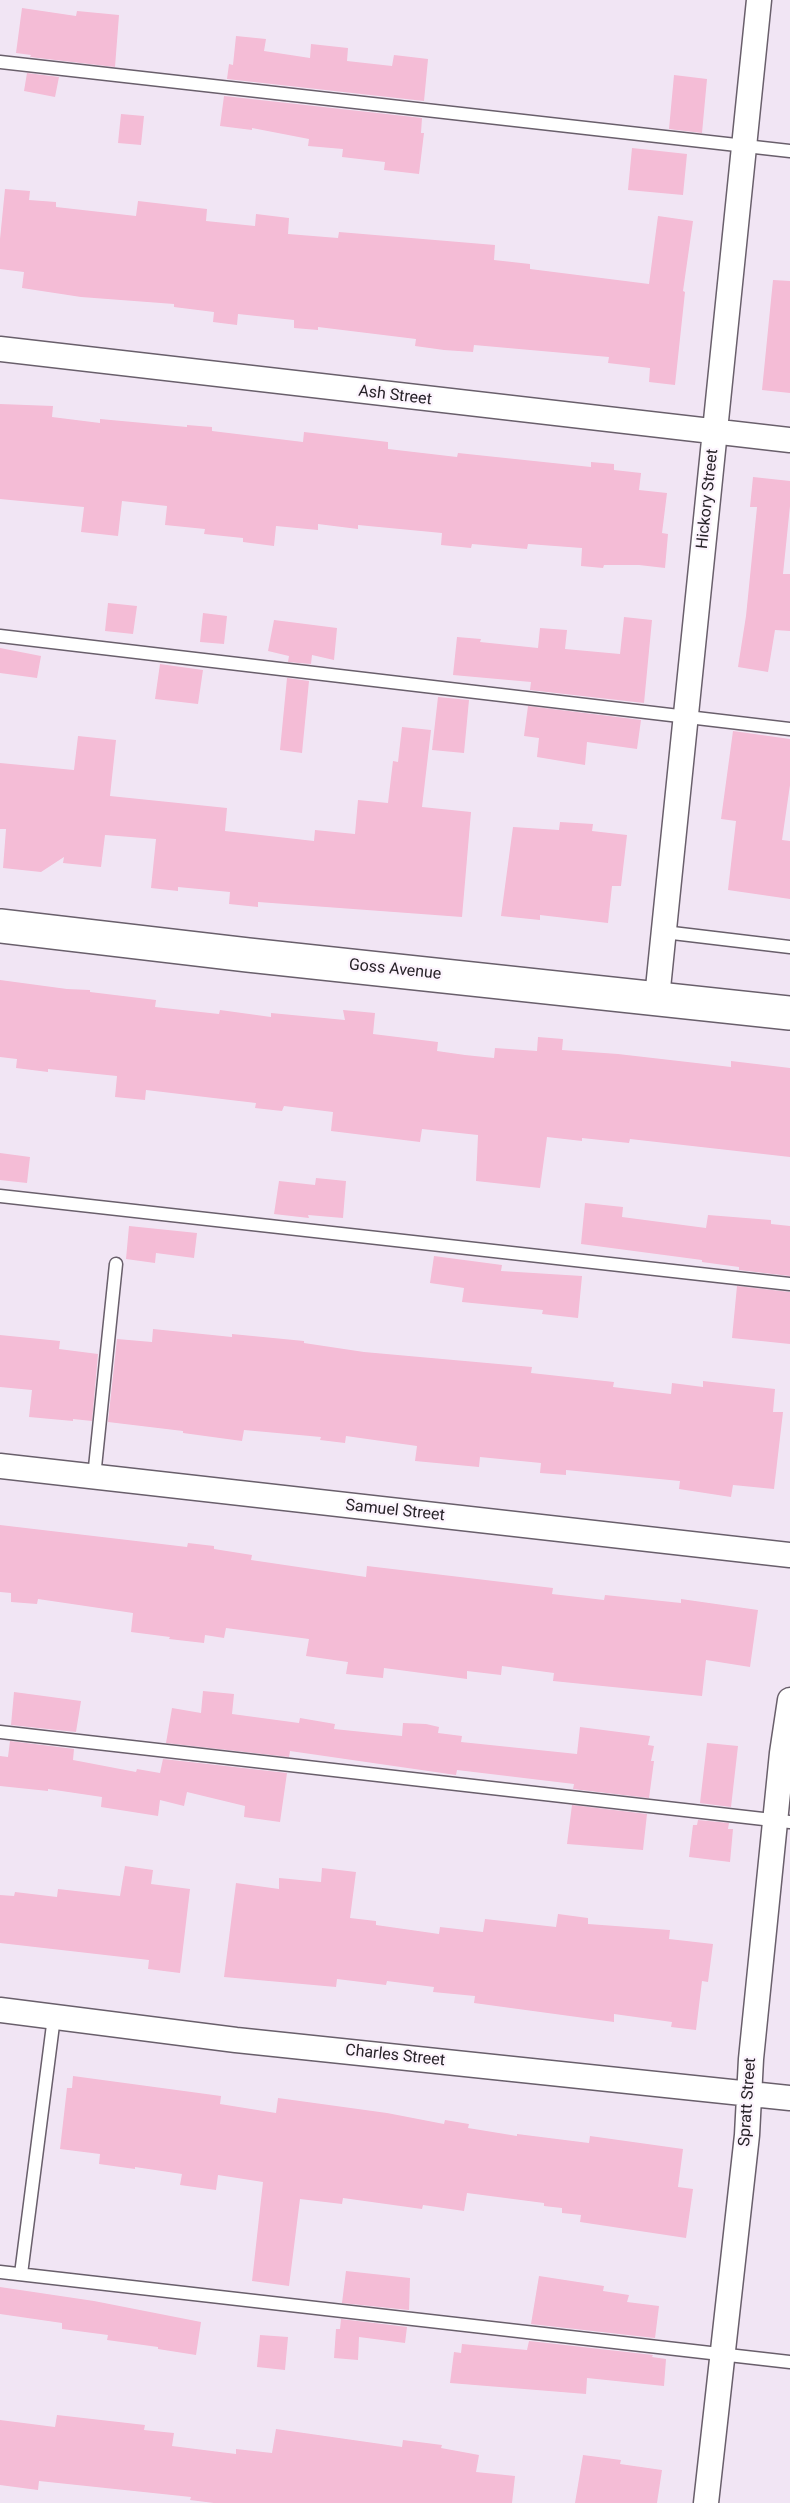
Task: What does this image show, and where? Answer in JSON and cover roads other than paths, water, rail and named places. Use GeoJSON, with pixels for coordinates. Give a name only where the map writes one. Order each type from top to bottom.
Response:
{"type":"FeatureCollection","features":[{"type":"Feature","properties":{"kind":"main road","name":"Goss Avenue"},"geometry":{"type":"LineString","coordinates":[[0,926],[790,1013]]}},
{"type":"Feature","properties":{"kind":"street","name":"Hickory Street"},"geometry":{"type":"LineString","coordinates":[[657,998],[759,0]]}},
{"type":"Feature","properties":{"kind":"street","name":"Ash Street"},"geometry":{"type":"LineString","coordinates":[[0,349],[790,440]]}},
{"type":"Feature","properties":{"kind":"street","name":"Samuel Street"},"geometry":{"type":"LineString","coordinates":[[0,1466],[790,1556]]}},
{"type":"Feature","properties":{"kind":"street","name":"Spratt Street"},"geometry":{"type":"LineString","coordinates":[[705,2503],[750,2094],[751,2059],[783,1821],[790,1700]]}},
{"type":"Feature","properties":{"kind":"street","name":"Charles Street"},"geometry":{"type":"LineString","coordinates":[[0,2010],[236,2040],[790,2098]]}},
{"type":"Feature","properties":{"kind":"lane"},"geometry":{"type":"LineString","coordinates":[[0,62],[790,151]]}},
{"type":"Feature","properties":{"kind":"lane"},"geometry":{"type":"LineString","coordinates":[[0,636],[790,729]]}},
{"type":"Feature","properties":{"kind":"lane"},"geometry":{"type":"LineString","coordinates":[[664,932],[790,947]]}},
{"type":"Feature","properties":{"kind":"lane"},"geometry":{"type":"LineString","coordinates":[[0,1196],[790,1284]]}},
{"type":"Feature","properties":{"kind":"lane"},"geometry":{"type":"LineString","coordinates":[[94,1477],[116,1264]]}},
{"type":"Feature","properties":{"kind":"lane"},"geometry":{"type":"LineString","coordinates":[[0,1732],[783,1821]]}},
{"type":"Feature","properties":{"kind":"lane"},"geometry":{"type":"LineString","coordinates":[[21,2274],[54,2017]]}},
{"type":"Feature","properties":{"kind":"lane"},"geometry":{"type":"LineString","coordinates":[[0,2272],[790,2362]]}}]}
